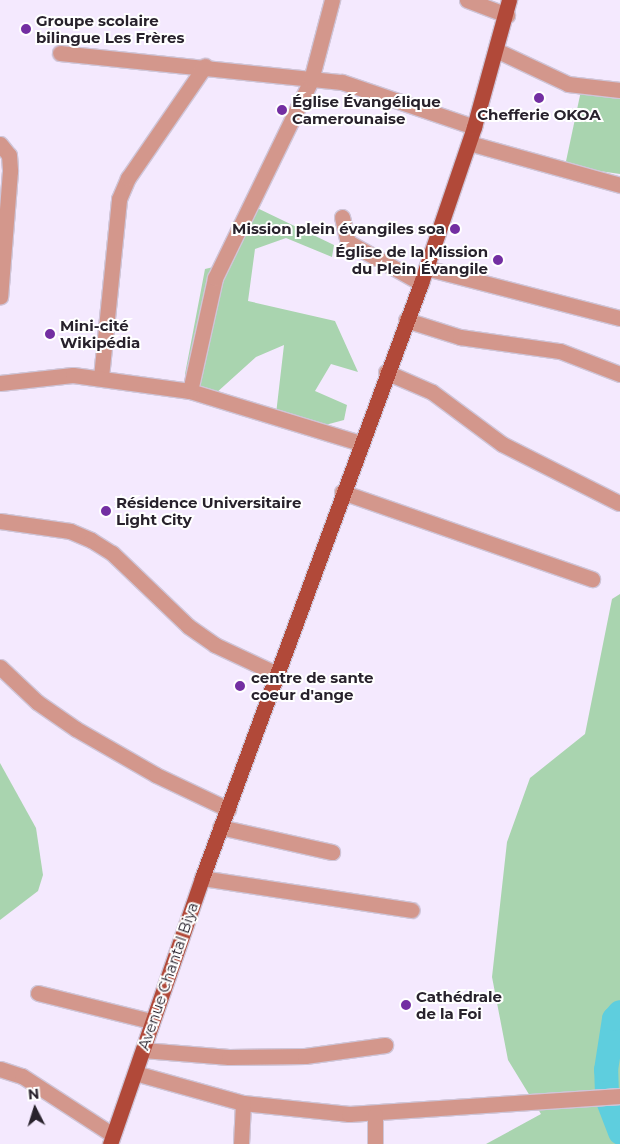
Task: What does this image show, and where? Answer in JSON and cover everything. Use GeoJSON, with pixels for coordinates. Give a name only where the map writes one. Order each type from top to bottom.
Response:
{"type":"FeatureCollection","features":[{"type":"Feature","properties":{"kind":"main road","name":"Avenue Chantal Biya"},"geometry":{"type":"LineString","coordinates":[[111,1140],[135,1073],[150,1022],[220,827],[279,675],[342,492],[421,283],[498,51],[508,7]]}},
{"type":"Feature","properties":{"kind":"street"},"geometry":{"type":"LineString","coordinates":[[190,391],[215,278],[311,80],[332,0]]}},
{"type":"Feature","properties":{"kind":"street"},"geometry":{"type":"LineString","coordinates":[[467,0],[508,7]]}},
{"type":"Feature","properties":{"kind":"street"},"geometry":{"type":"LineString","coordinates":[[498,51],[568,84],[620,90]]}},
{"type":"Feature","properties":{"kind":"street"},"geometry":{"type":"LineString","coordinates":[[60,53],[205,66],[311,80],[342,82],[474,127]]}},
{"type":"Feature","properties":{"kind":"street"},"geometry":{"type":"LineString","coordinates":[[101,377],[119,199],[128,178],[205,66]]}},
{"type":"Feature","properties":{"kind":"street"},"geometry":{"type":"LineString","coordinates":[[469,143],[620,185]]}},
{"type":"Feature","properties":{"kind":"street"},"geometry":{"type":"LineString","coordinates":[[0,144],[8,156],[10,171],[0,297]]}},
{"type":"Feature","properties":{"kind":"street"},"geometry":{"type":"LineString","coordinates":[[342,217],[348,242],[421,283]]}},
{"type":"Feature","properties":{"kind":"street"},"geometry":{"type":"LineString","coordinates":[[426,268],[620,318]]}},
{"type":"Feature","properties":{"kind":"street"},"geometry":{"type":"LineString","coordinates":[[406,320],[460,337],[560,351],[620,374]]}},
{"type":"Feature","properties":{"kind":"street"},"geometry":{"type":"LineString","coordinates":[[386,372],[432,392],[502,444],[619,503]]}},
{"type":"Feature","properties":{"kind":"street"},"geometry":{"type":"LineString","coordinates":[[0,383],[51,375],[101,377],[190,391],[234,401],[360,444]]}},
{"type":"Feature","properties":{"kind":"street"},"geometry":{"type":"LineString","coordinates":[[342,492],[592,579]]}},
{"type":"Feature","properties":{"kind":"street"},"geometry":{"type":"LineString","coordinates":[[0,521],[70,531],[91,540],[112,553],[188,626],[215,645],[279,675]]}},
{"type":"Feature","properties":{"kind":"street"},"geometry":{"type":"LineString","coordinates":[[0,668],[36,702],[76,729],[156,775],[228,808]]}},
{"type":"Feature","properties":{"kind":"street"},"geometry":{"type":"LineString","coordinates":[[220,827],[332,852]]}},
{"type":"Feature","properties":{"kind":"street"},"geometry":{"type":"LineString","coordinates":[[202,878],[412,910]]}},
{"type":"Feature","properties":{"kind":"street"},"geometry":{"type":"LineString","coordinates":[[38,993],[150,1022]]}},
{"type":"Feature","properties":{"kind":"street"},"geometry":{"type":"LineString","coordinates":[[142,1050],[229,1057],[305,1056],[386,1045]]}},
{"type":"Feature","properties":{"kind":"street"},"geometry":{"type":"LineString","coordinates":[[0,1069],[22,1076],[111,1140]]}},
{"type":"Feature","properties":{"kind":"street"},"geometry":{"type":"LineString","coordinates":[[135,1073],[243,1103],[375,1115],[620,1096]]}},
{"type":"Feature","properties":{"kind":"street"},"geometry":{"type":"LineString","coordinates":[[241,1144],[243,1103]]}},
{"type":"Feature","properties":{"kind":"street"},"geometry":{"type":"LineString","coordinates":[[375,1115],[375,1144]]}},
{"type":"Feature","properties":{"kind":"green space"},"geometry":{"type":"Polygon","coordinates":[[[582,86],[620,88],[620,174],[565,166],[582,86]]]}},
{"type":"Feature","properties":{"kind":"green space"},"geometry":{"type":"Polygon","coordinates":[[[255,207],[334,245],[332,257],[286,238],[255,249],[248,301],[335,321],[358,372],[331,364],[315,391],[347,405],[344,420],[314,428],[276,414],[284,345],[256,357],[215,394],[200,388],[185,374],[205,269],[230,263],[255,207]]]}},
{"type":"Feature","properties":{"kind":"green space"},"geometry":{"type":"Polygon","coordinates":[[[620,594],[620,1144],[486,1144],[541,1114],[508,1060],[492,977],[507,842],[530,778],[585,734],[612,599],[620,594]]]}},
{"type":"Feature","properties":{"kind":"green space"},"geometry":{"type":"Polygon","coordinates":[[[0,763],[36,828],[43,875],[38,891],[0,920],[0,763]]]}},
{"type":"Feature","properties":{"kind":"waterway"},"geometry":{"type":"LineString","coordinates":[[607,1094],[606,1070],[614,1019],[620,1012]]}},
{"type":"Feature","properties":{"kind":"waterway"},"geometry":{"type":"LineString","coordinates":[[608,1101],[620,1133]]}},
{"type":"Feature","properties":{"kind":"place","name":"Groupe scolaire bilingue Les Frères"},"geometry":{"type":"Point","coordinates":[26,29]}},
{"type":"Feature","properties":{"kind":"place","name":"Chefferie OKOA"},"geometry":{"type":"Point","coordinates":[539,98]}},
{"type":"Feature","properties":{"kind":"place","name":"Église Évangélique Camerounaise"},"geometry":{"type":"Point","coordinates":[282,110]}},
{"type":"Feature","properties":{"kind":"place","name":"Mission plein évangiles soa"},"geometry":{"type":"Point","coordinates":[455,229]}},
{"type":"Feature","properties":{"kind":"place","name":"Église de la Mission du Plein Évangile"},"geometry":{"type":"Point","coordinates":[498,260]}},
{"type":"Feature","properties":{"kind":"place","name":"Mini-cité Wikipédia"},"geometry":{"type":"Point","coordinates":[50,334]}},
{"type":"Feature","properties":{"kind":"place","name":"Résidence Universitaire Light City"},"geometry":{"type":"Point","coordinates":[106,511]}},
{"type":"Feature","properties":{"kind":"place","name":"centre de sante coeur d'ange"},"geometry":{"type":"Point","coordinates":[240,686]}},
{"type":"Feature","properties":{"kind":"place","name":"Cathédrale de la Foi"},"geometry":{"type":"Point","coordinates":[406,1005]}}]}
